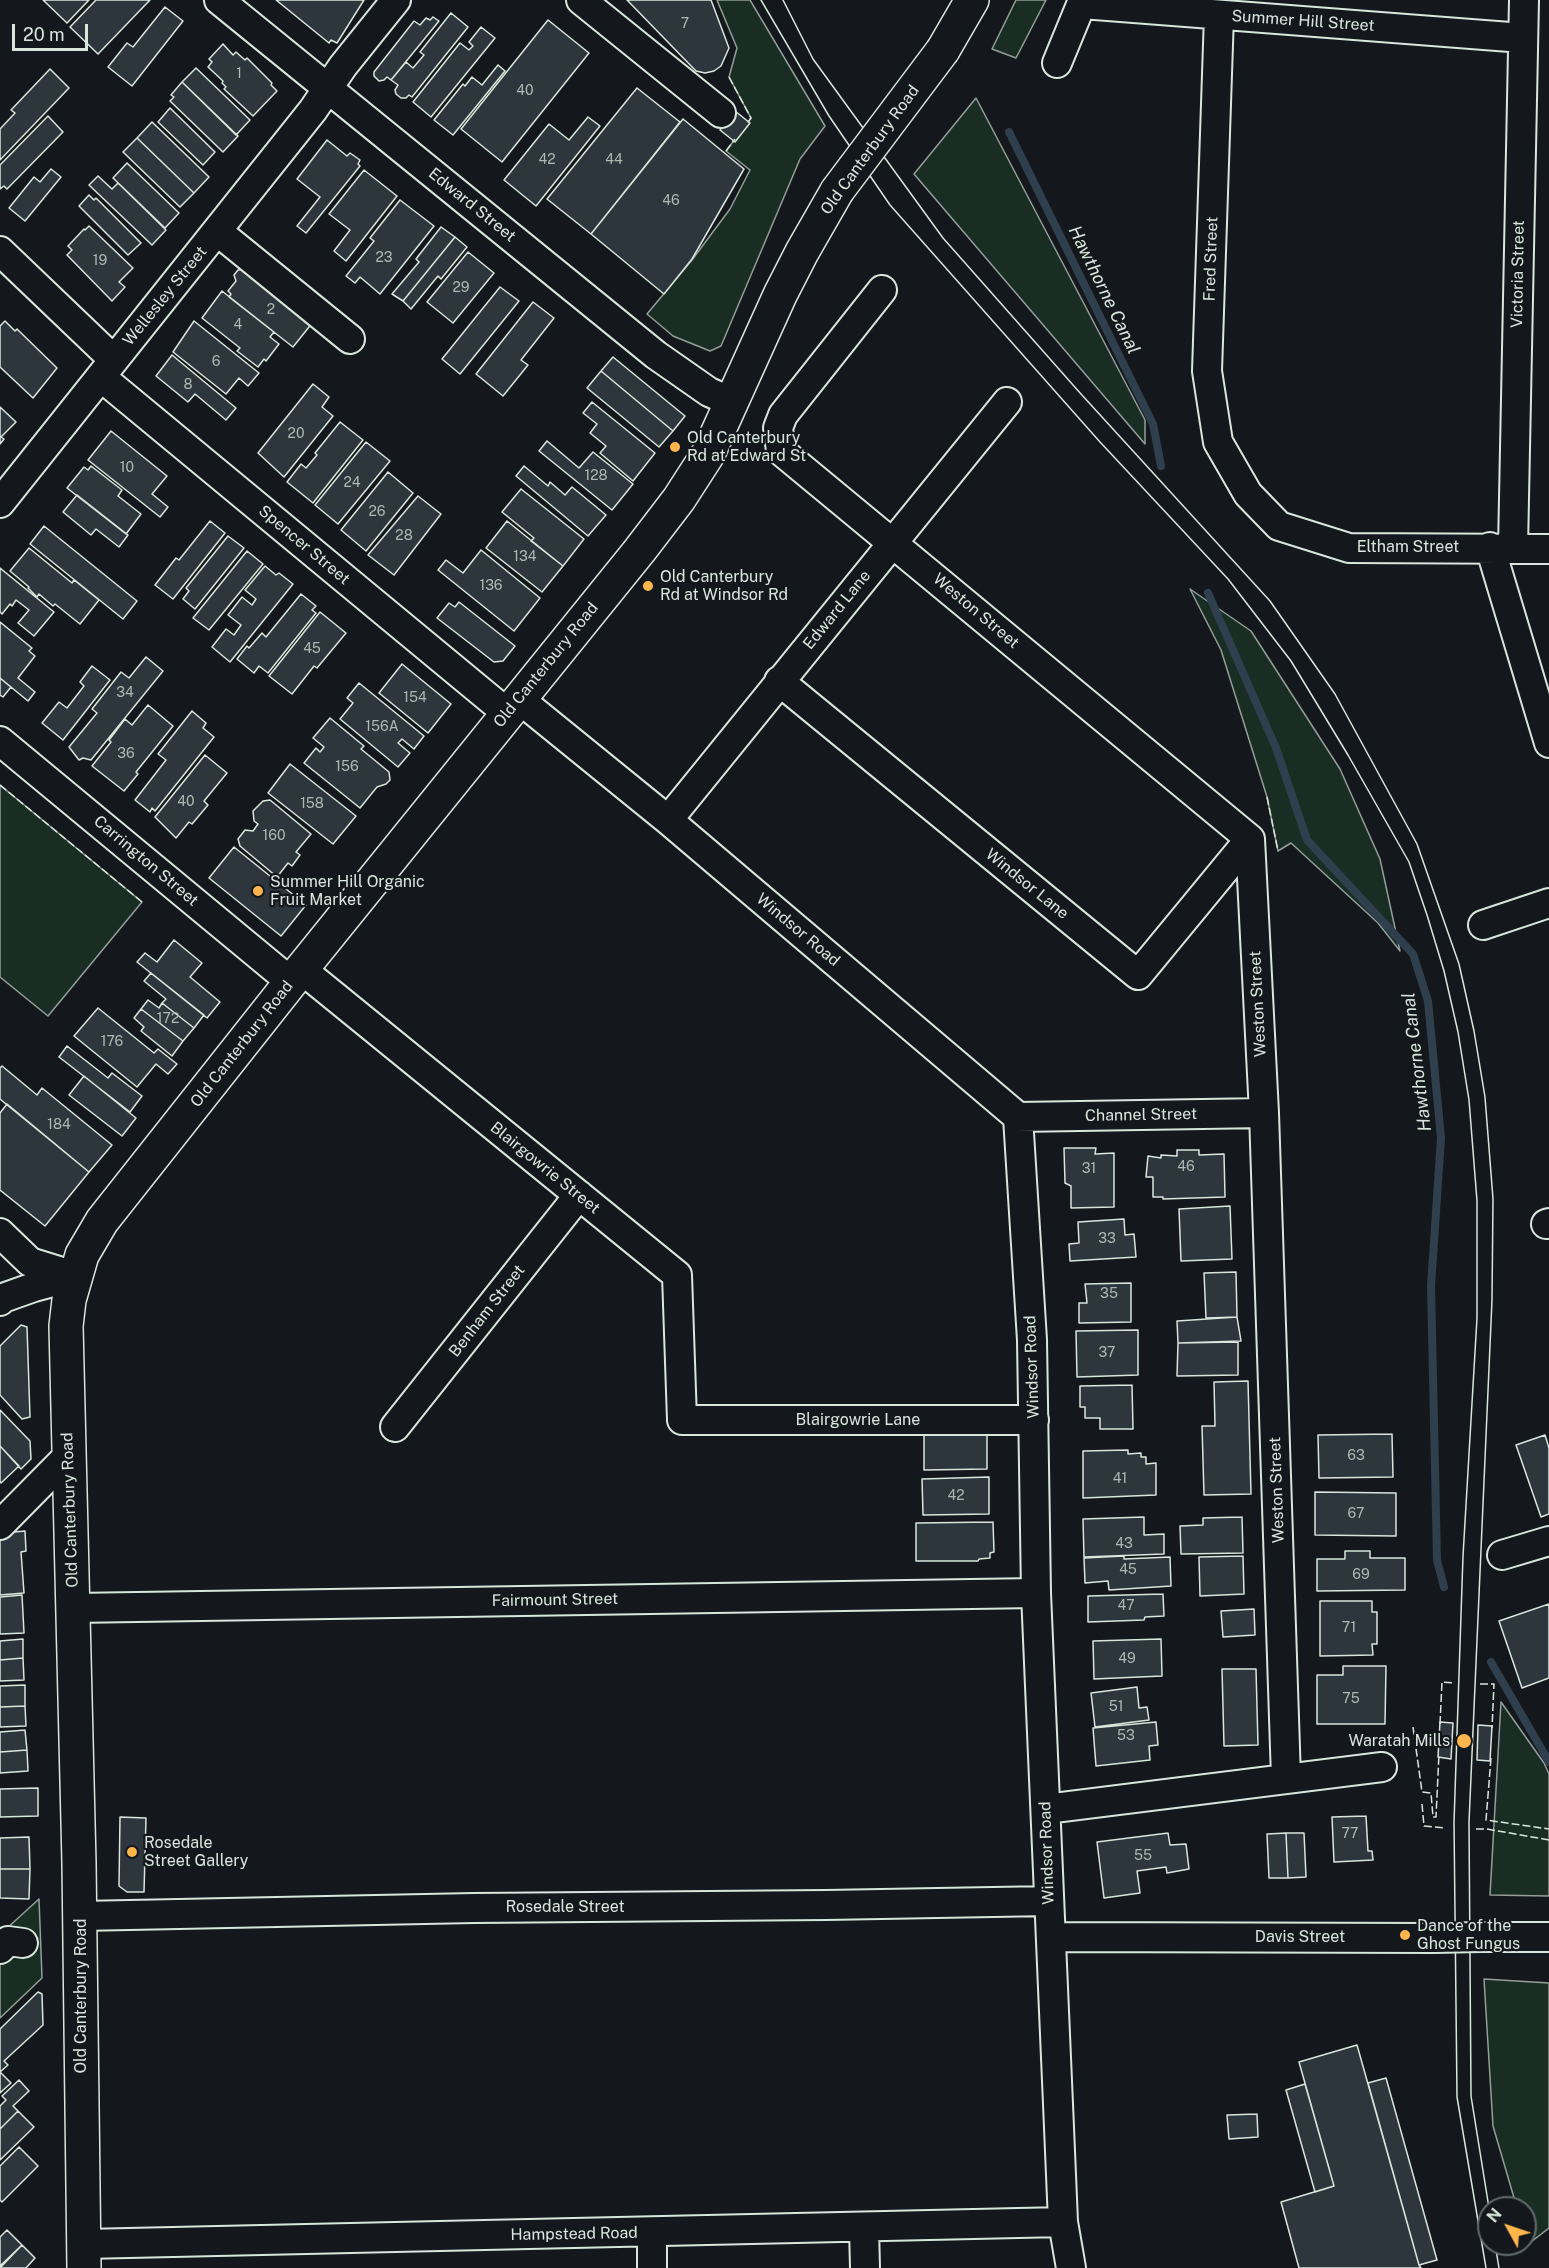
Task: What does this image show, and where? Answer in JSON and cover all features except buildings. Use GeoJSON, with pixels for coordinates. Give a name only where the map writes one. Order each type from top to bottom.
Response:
{"type":"FeatureCollection","features":[{"type":"Feature","properties":{"kind":"main road","name":"Old Canterbury Road"},"geometry":{"type":"LineString","coordinates":[[84,2256],[80,1916],[66,1326],[69,1300],[82,1255],[102,1221],[296,975],[679,499],[708,454],[802,252],[837,191],[944,50],[972,0]]}},
{"type":"Feature","properties":{"kind":"street","name":"Edward Street"},"geometry":{"type":"LineString","coordinates":[[219,0],[656,355],[709,392],[732,402]]}},
{"type":"Feature","properties":{"kind":"street","name":"Wellesley Street"},"geometry":{"type":"LineString","coordinates":[[0,503],[313,110],[328,87],[396,0]]}},
{"type":"Feature","properties":{"kind":"street"},"geometry":{"type":"LineString","coordinates":[[581,0],[721,113]]}},
{"type":"Feature","properties":{"kind":"street","name":"Victoria Street"},"geometry":{"type":"LineString","coordinates":[[1524,0],[1501,547],[1549,742]]}},
{"type":"Feature","properties":{"kind":"street"},"geometry":{"type":"LineString","coordinates":[[1057,63],[1083,2]]}},
{"type":"Feature","properties":{"kind":"street","name":"Summer Hill Street"},"geometry":{"type":"LineString","coordinates":[[1083,2],[1219,15],[1523,38]]}},
{"type":"Feature","properties":{"kind":"street","name":"Fred Street"},"geometry":{"type":"LineString","coordinates":[[1219,15],[1208,371],[1218,442],[1248,494]]}},
{"type":"Feature","properties":{"kind":"street"},"geometry":{"type":"LineString","coordinates":[[217,231],[350,339]]}},
{"type":"Feature","properties":{"kind":"street","name":"Spencer Street"},"geometry":{"type":"LineString","coordinates":[[0,251],[108,368],[513,706]]}},
{"type":"Feature","properties":{"kind":"street","name":"Weston Street"},"geometry":{"type":"LineString","coordinates":[[882,290],[783,415],[777,436],[782,450],[1250,839],[1264,1113],[1286,1778]]}},
{"type":"Feature","properties":{"kind":"street","name":"Edward Lane"},"geometry":{"type":"LineString","coordinates":[[668,820],[1007,402]]}},
{"type":"Feature","properties":{"kind":"street","name":"Eltham Street"},"geometry":{"type":"LineString","coordinates":[[1248,494],[1279,526],[1348,548],[1549,549]]}},
{"type":"Feature","properties":{"kind":"street","name":"Windsor Lane"},"geometry":{"type":"LineString","coordinates":[[779,681],[1138,975],[1250,839]]}},
{"type":"Feature","properties":{"kind":"street","name":"Windsor Road"},"geometry":{"type":"LineString","coordinates":[[513,706],[668,820],[1018,1117],[1032,1340],[1036,1593],[1063,2222],[1071,2268]]}},
{"type":"Feature","properties":{"kind":"street","name":"Carrington Street"},"geometry":{"type":"LineString","coordinates":[[0,741],[296,975]]}},
{"type":"Feature","properties":{"kind":"street"},"geometry":{"type":"LineString","coordinates":[[1483,925],[1549,903]]}},
{"type":"Feature","properties":{"kind":"street","name":"Blairgowrie Street"},"geometry":{"type":"LineString","coordinates":[[296,975],[579,1195],[677,1275],[682,1420]]}},
{"type":"Feature","properties":{"kind":"street","name":"Channel Street"},"geometry":{"type":"LineString","coordinates":[[1018,1117],[1264,1113]]}},
{"type":"Feature","properties":{"kind":"street","name":"Benham Street"},"geometry":{"type":"LineString","coordinates":[[395,1427],[579,1195]]}},
{"type":"Feature","properties":{"kind":"street"},"geometry":{"type":"LineString","coordinates":[[0,1233],[30,1262],[75,1276]]}},
{"type":"Feature","properties":{"kind":"street"},"geometry":{"type":"LineString","coordinates":[[2,1300],[6,1285],[30,1262]]}},
{"type":"Feature","properties":{"kind":"street"},"geometry":{"type":"LineString","coordinates":[[2,1300],[75,1276]]}},
{"type":"Feature","properties":{"kind":"street","name":"Blairgowrie Lane"},"geometry":{"type":"LineString","coordinates":[[682,1420],[1034,1420]]}},
{"type":"Feature","properties":{"kind":"street"},"geometry":{"type":"LineString","coordinates":[[0,1524],[68,1456]]}},
{"type":"Feature","properties":{"kind":"street"},"geometry":{"type":"LineString","coordinates":[[1502,1555],[1549,1541]]}},
{"type":"Feature","properties":{"kind":"street","name":"Fairmount Street"},"geometry":{"type":"LineString","coordinates":[[74,1608],[1036,1593]]}},
{"type":"Feature","properties":{"kind":"street"},"geometry":{"type":"LineString","coordinates":[[1046,1809],[1382,1767]]}},
{"type":"Feature","properties":{"kind":"street","name":"Rosedale Street"},"geometry":{"type":"LineString","coordinates":[[80,1916],[462,1908],[814,1906],[1049,1901]]}},
{"type":"Feature","properties":{"kind":"street","name":"Davis Street"},"geometry":{"type":"LineString","coordinates":[[1050,1937],[1549,1937]]}},
{"type":"Feature","properties":{"kind":"street","name":"Hampstead Road"},"geometry":{"type":"LineString","coordinates":[[84,2256],[652,2233],[1063,2222]]}},
{"type":"Feature","properties":{"kind":"street"},"geometry":{"type":"LineString","coordinates":[[864,2227],[865,2268]]}},
{"type":"Feature","properties":{"kind":"street"},"geometry":{"type":"LineString","coordinates":[[652,2233],[652,2268]]}},
{"type":"Feature","properties":{"kind":"green space"},"geometry":{"type":"Polygon","coordinates":[[[717,0],[750,0],[825,126],[800,159],[721,346],[710,351],[673,336],[647,314],[692,260],[730,209],[750,170],[726,151],[751,118],[729,77],[737,48],[717,0]]]}},
{"type":"Feature","properties":{"kind":"green space"},"geometry":{"type":"Polygon","coordinates":[[[1016,0],[1046,0],[1016,58],[992,49],[1016,0]]]}},
{"type":"Feature","properties":{"kind":"green space"},"geometry":{"type":"Polygon","coordinates":[[[976,98],[1145,420],[1145,444],[914,174],[976,98]]]}},
{"type":"Feature","properties":{"kind":"green space"},"geometry":{"type":"Polygon","coordinates":[[[1190,589],[1251,631],[1340,769],[1380,859],[1400,951],[1378,923],[1291,843],[1278,851],[1267,797],[1221,650],[1190,589]]]}},
{"type":"Feature","properties":{"kind":"green space"},"geometry":{"type":"Polygon","coordinates":[[[0,785],[142,902],[48,1016],[0,977],[0,785]]]}},
{"type":"Feature","properties":{"kind":"green space"},"geometry":{"type":"Polygon","coordinates":[[[1501,1702],[1544,1763],[1549,1774],[1549,1896],[1490,1895],[1501,1702]]]}},
{"type":"Feature","properties":{"kind":"green space"},"geometry":{"type":"Polygon","coordinates":[[[39,1899],[42,1978],[0,2018],[0,1961],[5,1930],[39,1899]]]}},
{"type":"Feature","properties":{"kind":"green space"},"geometry":{"type":"Polygon","coordinates":[[[1484,1979],[1549,1983],[1549,2228],[1537,2237],[1537,2196],[1513,2196],[1493,2126],[1484,1979]]]}},
{"type":"Feature","properties":{"kind":"waterway","name":"Hawthorne Canal"},"geometry":{"type":"LineString","coordinates":[[1009,132],[1153,424],[1161,466]]}},
{"type":"Feature","properties":{"kind":"waterway","name":"Hawthorne Canal"},"geometry":{"type":"LineString","coordinates":[[1208,593],[1276,748],[1307,840],[1413,954],[1428,1001],[1441,1138],[1431,1286],[1437,1560],[1444,1587]]}},
{"type":"Feature","properties":{"kind":"waterway","name":"Hawthorne Canal"},"geometry":{"type":"LineString","coordinates":[[1491,1662],[1549,1762]]}},
{"type":"Feature","properties":{"kind":"tram line"},"geometry":{"type":"LineString","coordinates":[[761,0],[829,116],[890,205],[1100,442],[1228,579],[1291,661],[1409,862],[1427,915],[1444,971],[1458,1032],[1469,1100],[1477,1201],[1477,1318],[1463,1556],[1454,1822],[1457,2097],[1486,2268]]}},
{"type":"Feature","properties":{"kind":"tram line"},"geometry":{"type":"LineString","coordinates":[[783,0],[813,59],[943,238],[1081,394],[1270,601],[1335,694],[1417,844],[1459,964],[1474,1031],[1485,1097],[1493,1199],[1492,1300],[1469,1822],[1471,2096],[1487,2196]]}},
{"type":"Feature","properties":{"kind":"tram line"},"geometry":{"type":"LineString","coordinates":[[1497,2256],[1499,2268]]}},
{"type":"Feature","properties":{"kind":"fence"},"geometry":{"type":"LineString","coordinates":[[729,77],[751,118],[746,125]]}},
{"type":"Feature","properties":{"kind":"fence"},"geometry":{"type":"LineString","coordinates":[[726,151],[735,139]]}},
{"type":"Feature","properties":{"kind":"fence"},"geometry":{"type":"LineString","coordinates":[[0,785],[142,902]]}},
{"type":"Feature","properties":{"kind":"fence"},"geometry":{"type":"LineString","coordinates":[[1267,797],[1278,851]]}},
{"type":"Feature","properties":{"kind":"fence"},"geometry":{"type":"LineString","coordinates":[[1440,1724],[1442,1682],[1455,1683]]}},
{"type":"Feature","properties":{"kind":"fence"},"geometry":{"type":"LineString","coordinates":[[1480,1684],[1494,1684],[1492,1728]]}},
{"type":"Feature","properties":{"kind":"fence"},"geometry":{"type":"LineString","coordinates":[[1413,1727],[1422,1792],[1431,1793],[1433,1817],[1436,1817],[1439,1754]]}},
{"type":"Feature","properties":{"kind":"fence"},"geometry":{"type":"LineString","coordinates":[[1491,1758],[1486,1820],[1549,1829]]}},
{"type":"Feature","properties":{"kind":"fence"},"geometry":{"type":"LineString","coordinates":[[1422,1804],[1424,1826],[1445,1828]]}},
{"type":"Feature","properties":{"kind":"fence"},"geometry":{"type":"LineString","coordinates":[[1476,1829],[1549,1840]]}},
{"type":"Feature","properties":{"kind":"place","name":"Old Canterbury Rd at Edward St"},"geometry":{"type":"Point","coordinates":[675,447]}},
{"type":"Feature","properties":{"kind":"place","name":"Old Canterbury Rd at Windsor Rd"},"geometry":{"type":"Point","coordinates":[648,586]}},
{"type":"Feature","properties":{"kind":"place","name":"Summer Hill Organic Fruit Market"},"geometry":{"type":"Point","coordinates":[258,891]}},
{"type":"Feature","properties":{"kind":"place","name":"Waratah Mills"},"geometry":{"type":"Point","coordinates":[1464,1741]}},
{"type":"Feature","properties":{"kind":"place","name":"Rosedale Street Gallery"},"geometry":{"type":"Point","coordinates":[132,1852]}},
{"type":"Feature","properties":{"kind":"place","name":"Dance of the Ghost Fungus"},"geometry":{"type":"Point","coordinates":[1405,1935]}}]}
